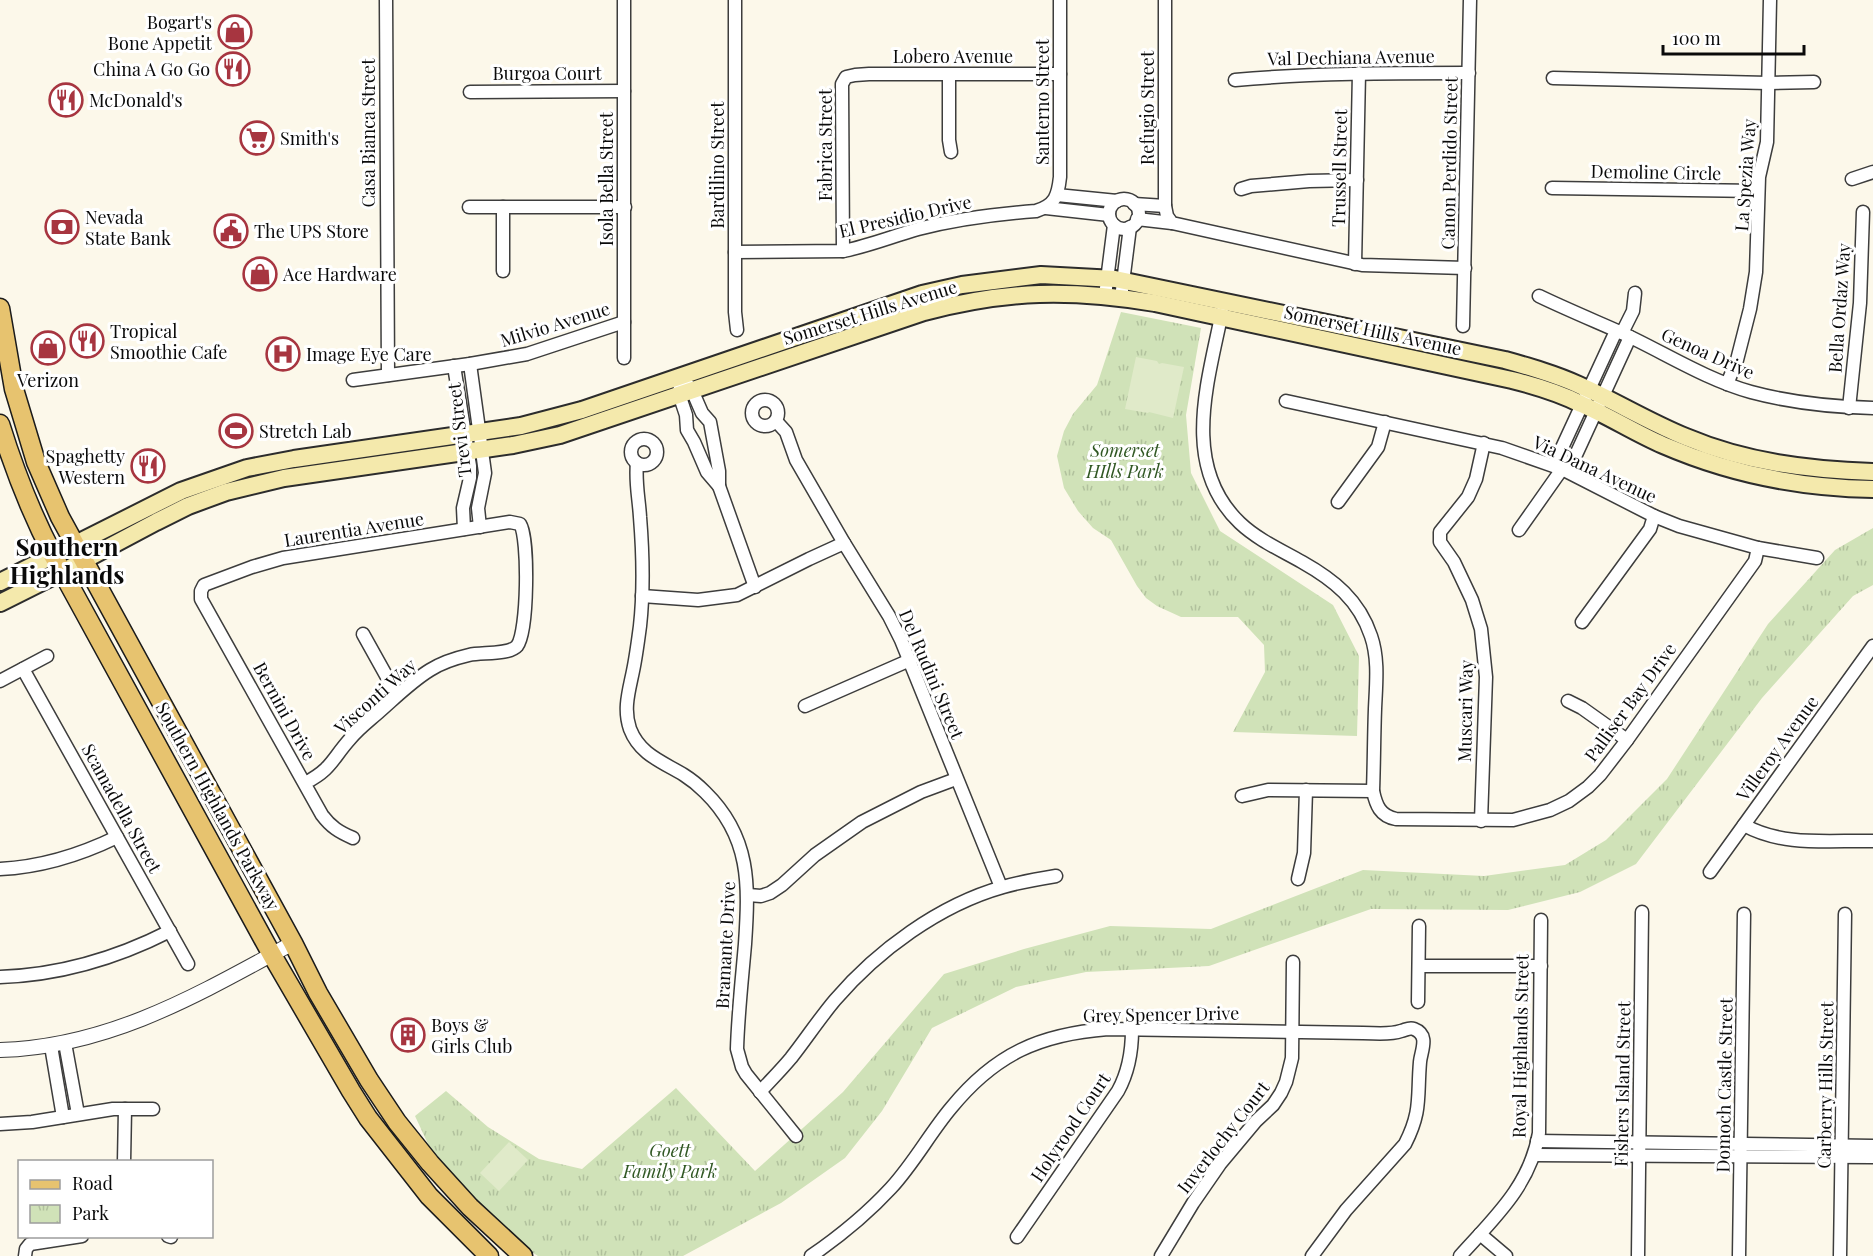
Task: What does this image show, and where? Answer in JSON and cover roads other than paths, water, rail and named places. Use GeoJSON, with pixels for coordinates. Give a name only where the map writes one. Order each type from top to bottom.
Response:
{"type":"FeatureCollection","features":[{"type":"Feature","properties":{"kind":"main road","name":"Somerset Hills Avenue"},"geometry":{"type":"LineString","coordinates":[[474,442],[521,426],[582,411],[947,288],[1041,275],[1115,279],[1222,309]]}},
{"type":"Feature","properties":{"kind":"main road","name":"Somerset Hills Avenue"},"geometry":{"type":"LineString","coordinates":[[0,582],[181,492],[247,468],[305,466],[474,442],[560,435],[924,312],[972,300],[1028,293],[1113,297],[1222,309],[1505,360],[1561,377],[1592,400],[1669,448],[1741,472],[1796,484],[1873,489]]}},
{"type":"Feature","properties":{"kind":"main road","name":"Southern Highlands Parkway"},"geometry":{"type":"LineString","coordinates":[[0,308],[14,389],[36,462],[60,517],[293,943],[318,993],[352,1053],[397,1122],[458,1195],[523,1256]]}},
{"type":"Feature","properties":{"kind":"main road","name":"Somerset Hills Avenue"},"geometry":{"type":"LineString","coordinates":[[1592,400],[1722,450],[1800,467],[1873,472]]}},
{"type":"Feature","properties":{"kind":"main road","name":"Southern Highlands Parkway"},"geometry":{"type":"LineString","coordinates":[[0,424],[26,500],[52,555],[272,955],[368,1118],[429,1196],[489,1256]]}},
{"type":"Feature","properties":{"kind":"main road","name":"Somerset Hills Avenue"},"geometry":{"type":"LineString","coordinates":[[0,603],[188,506],[305,466]]}},
{"type":"Feature","properties":{"kind":"street","name":"Casa Bianca Street"},"geometry":{"type":"LineString","coordinates":[[386,0],[388,375]]}},
{"type":"Feature","properties":{"kind":"street","name":"Isola Bella Street"},"geometry":{"type":"LineString","coordinates":[[624,0],[624,358]]}},
{"type":"Feature","properties":{"kind":"street","name":"Bardilino Street"},"geometry":{"type":"LineString","coordinates":[[735,0],[735,312],[737,330]]}},
{"type":"Feature","properties":{"kind":"street","name":"Santerno Street"},"geometry":{"type":"LineString","coordinates":[[1052,202],[1060,177],[1060,0]]}},
{"type":"Feature","properties":{"kind":"street","name":"Refugio Street"},"geometry":{"type":"LineString","coordinates":[[1166,0],[1168,215]]}},
{"type":"Feature","properties":{"kind":"street","name":"Canon Perdido Street"},"geometry":{"type":"LineString","coordinates":[[1463,326],[1470,0]]}},
{"type":"Feature","properties":{"kind":"street","name":"La Spezia Way"},"geometry":{"type":"LineString","coordinates":[[1727,384],[1737,360],[1750,309],[1756,272],[1759,177],[1767,141],[1770,0]]}},
{"type":"Feature","properties":{"kind":"street","name":"Trussell Street"},"geometry":{"type":"LineString","coordinates":[[1355,264],[1359,73]]}},
{"type":"Feature","properties":{"kind":"street","name":"Val Dechiana Avenue"},"geometry":{"type":"LineString","coordinates":[[1235,80],[1291,75],[1469,73]]}},
{"type":"Feature","properties":{"kind":"street","name":"Lobero Avenue"},"geometry":{"type":"LineString","coordinates":[[846,77],[855,75],[1060,74]]}},
{"type":"Feature","properties":{"kind":"street"},"geometry":{"type":"LineString","coordinates":[[949,75],[951,152]]}},
{"type":"Feature","properties":{"kind":"street","name":"Fabrica Street"},"geometry":{"type":"LineString","coordinates":[[843,251],[842,84],[846,77]]}},
{"type":"Feature","properties":{"kind":"street"},"geometry":{"type":"LineString","coordinates":[[1553,78],[1814,82]]}},
{"type":"Feature","properties":{"kind":"street","name":"Burgoa Court"},"geometry":{"type":"LineString","coordinates":[[470,92],[624,91]]}},
{"type":"Feature","properties":{"kind":"street"},"geometry":{"type":"LineString","coordinates":[[1852,180],[1873,172]]}},
{"type":"Feature","properties":{"kind":"street"},"geometry":{"type":"LineString","coordinates":[[1241,189],[1251,186],[1309,181],[1357,180]]}},
{"type":"Feature","properties":{"kind":"street","name":"Demoline Circle"},"geometry":{"type":"LineString","coordinates":[[1552,188],[1758,191]]}},
{"type":"Feature","properties":{"kind":"street"},"geometry":{"type":"LineString","coordinates":[[1113,297],[1115,279],[1110,208],[1117,201],[1126,199],[1134,204],[1168,215],[1355,264],[1382,267],[1465,268]]}},
{"type":"Feature","properties":{"kind":"street","name":"El Presidio Drive"},"geometry":{"type":"LineString","coordinates":[[735,252],[843,251],[860,248],[917,229],[961,219],[1036,211],[1052,202],[1117,201]]}},
{"type":"Feature","properties":{"kind":"street","name":"El Presidio Drive"},"geometry":{"type":"LineString","coordinates":[[1052,202],[1111,220]]}},
{"type":"Feature","properties":{"kind":"street"},"geometry":{"type":"LineString","coordinates":[[1115,279],[1138,212],[1134,204]]}},
{"type":"Feature","properties":{"kind":"street"},"geometry":{"type":"LineString","coordinates":[[469,207],[625,207]]}},
{"type":"Feature","properties":{"kind":"street"},"geometry":{"type":"LineString","coordinates":[[503,207],[503,272]]}},
{"type":"Feature","properties":{"kind":"street","name":"Bella Ordaz Way"},"geometry":{"type":"LineString","coordinates":[[1849,408],[1860,303],[1863,212]]}},
{"type":"Feature","properties":{"kind":"street"},"geometry":{"type":"LineString","coordinates":[[1111,220],[1120,228],[1168,215]]}},
{"type":"Feature","properties":{"kind":"street"},"geometry":{"type":"LineString","coordinates":[[1519,530],[1562,469],[1574,459],[1592,400],[1633,311],[1635,293]]}},
{"type":"Feature","properties":{"kind":"street","name":"Genoa Drive"},"geometry":{"type":"LineString","coordinates":[[1539,296],[1727,384],[1785,400],[1831,407],[1873,408]]}},
{"type":"Feature","properties":{"kind":"street"},"geometry":{"type":"LineString","coordinates":[[1860,303],[1873,303]]}},
{"type":"Feature","properties":{"kind":"street"},"geometry":{"type":"LineString","coordinates":[[1222,309],[1202,415],[1203,444],[1210,475],[1223,502],[1240,523],[1268,543],[1330,579],[1342,589],[1361,613],[1372,637],[1376,665],[1373,791],[1268,790],[1242,796]]}},
{"type":"Feature","properties":{"kind":"street","name":"Milvio Avenue"},"geometry":{"type":"LineString","coordinates":[[353,380],[527,354],[624,322]]}},
{"type":"Feature","properties":{"kind":"street","name":"Trevi Street"},"geometry":{"type":"LineString","coordinates":[[464,529],[463,508],[474,442],[470,364]]}},
{"type":"Feature","properties":{"kind":"street","name":"Trevi Street"},"geometry":{"type":"LineString","coordinates":[[454,366],[474,442],[485,473],[478,508],[480,527]]}},
{"type":"Feature","properties":{"kind":"street"},"geometry":{"type":"LineString","coordinates":[[680,377],[686,392],[710,422],[719,471],[719,486],[755,587]]}},
{"type":"Feature","properties":{"kind":"street"},"geometry":{"type":"LineString","coordinates":[[686,392],[687,430],[707,472],[719,486]]}},
{"type":"Feature","properties":{"kind":"street","name":"Via Dana Avenue"},"geometry":{"type":"LineString","coordinates":[[1286,401],[1484,443],[1530,456],[1562,469],[1654,516],[1718,538],[1758,548],[1817,558]]}},
{"type":"Feature","properties":{"kind":"street","name":"Del Rudini Street"},"geometry":{"type":"LineString","coordinates":[[776,421],[786,432],[796,460],[890,616],[910,660],[1001,887]]}},
{"type":"Feature","properties":{"kind":"street"},"geometry":{"type":"LineString","coordinates":[[1338,502],[1378,447],[1385,422]]}},
{"type":"Feature","properties":{"kind":"street","name":"Muscari Way"},"geometry":{"type":"LineString","coordinates":[[1481,821],[1486,677],[1481,629],[1472,600],[1454,562],[1440,542],[1440,532],[1468,497],[1476,479],[1484,443]]}},
{"type":"Feature","properties":{"kind":"street","name":"Bramante Drive"},"geometry":{"type":"LineString","coordinates":[[637,463],[635,474],[640,514],[642,596],[637,650],[626,702],[628,722],[631,732],[643,750],[661,763],[687,776],[711,798],[737,839],[745,868],[748,896],[737,1049],[742,1067],[796,1136]]}},
{"type":"Feature","properties":{"kind":"street"},"geometry":{"type":"LineString","coordinates":[[1582,622],[1650,529],[1654,516]]}},
{"type":"Feature","properties":{"kind":"street","name":"Laurentia Avenue"},"geometry":{"type":"LineString","coordinates":[[201,591],[209,582],[283,558],[510,522],[520,524],[524,537],[527,580],[520,642],[515,648]]}},
{"type":"Feature","properties":{"kind":"street"},"geometry":{"type":"LineString","coordinates":[[642,596],[710,600],[737,596],[844,543]]}},
{"type":"Feature","properties":{"kind":"street","name":"Palliser Bay Drive"},"geometry":{"type":"LineString","coordinates":[[1373,791],[1382,814],[1396,819],[1513,820],[1550,810],[1569,801],[1600,775],[1628,740],[1755,561],[1758,548]]}},
{"type":"Feature","properties":{"kind":"street","name":"Bernini Drive"},"geometry":{"type":"LineString","coordinates":[[201,591],[201,599],[322,815],[330,826],[353,838]]}},
{"type":"Feature","properties":{"kind":"street"},"geometry":{"type":"LineString","coordinates":[[363,634],[397,694]]}},
{"type":"Feature","properties":{"kind":"street","name":"Villeroy Avenue"},"geometry":{"type":"LineString","coordinates":[[1710,872],[1873,646]]}},
{"type":"Feature","properties":{"kind":"street","name":"Visconti Way"},"geometry":{"type":"LineString","coordinates":[[305,783],[330,767],[349,739],[397,694],[432,668],[469,655],[506,652],[515,648]]}},
{"type":"Feature","properties":{"kind":"street"},"geometry":{"type":"LineString","coordinates":[[0,681],[47,656]]}},
{"type":"Feature","properties":{"kind":"street"},"geometry":{"type":"LineString","coordinates":[[806,706],[910,660]]}},
{"type":"Feature","properties":{"kind":"street","name":"Scamadella Street"},"geometry":{"type":"LineString","coordinates":[[23,669],[188,964]]}},
{"type":"Feature","properties":{"kind":"street"},"geometry":{"type":"LineString","coordinates":[[1568,701],[1628,740]]}},
{"type":"Feature","properties":{"kind":"street"},"geometry":{"type":"LineString","coordinates":[[748,896],[770,893],[815,855],[862,822],[921,792],[956,779]]}},
{"type":"Feature","properties":{"kind":"street"},"geometry":{"type":"LineString","coordinates":[[1298,879],[1304,853],[1306,790]]}},
{"type":"Feature","properties":{"kind":"street"},"geometry":{"type":"LineString","coordinates":[[1744,825],[1766,836],[1787,839],[1873,841]]}},
{"type":"Feature","properties":{"kind":"street"},"geometry":{"type":"LineString","coordinates":[[0,869],[55,861],[77,855],[117,837]]}},
{"type":"Feature","properties":{"kind":"street"},"geometry":{"type":"LineString","coordinates":[[760,1092],[790,1059],[834,1001],[865,968],[900,939],[956,906],[1001,887],[1056,876]]}},
{"type":"Feature","properties":{"kind":"street","name":"Fishers Island Street"},"geometry":{"type":"LineString","coordinates":[[1638,1256],[1642,912]]}},
{"type":"Feature","properties":{"kind":"street","name":"Domoch Castle Street"},"geometry":{"type":"LineString","coordinates":[[1739,1256],[1744,914]]}},
{"type":"Feature","properties":{"kind":"street","name":"Carberry Hills Street"},"geometry":{"type":"LineString","coordinates":[[1840,1256],[1845,914]]}},
{"type":"Feature","properties":{"kind":"street","name":"Royal Highlands Street"},"geometry":{"type":"LineString","coordinates":[[1460,1256],[1519,1187],[1534,1155],[1537,1141],[1541,920]]}},
{"type":"Feature","properties":{"kind":"street"},"geometry":{"type":"LineString","coordinates":[[1418,1002],[1419,926]]}},
{"type":"Feature","properties":{"kind":"street"},"geometry":{"type":"LineString","coordinates":[[0,978],[52,972],[94,962],[136,947],[170,931]]}},
{"type":"Feature","properties":{"kind":"street"},"geometry":{"type":"LineString","coordinates":[[0,1050],[51,1046],[101,1035],[173,1007],[293,943]]}},
{"type":"Feature","properties":{"kind":"street","name":"Inverlochy Court"},"geometry":{"type":"LineString","coordinates":[[1161,1256],[1220,1164],[1281,1093],[1292,1065],[1293,962]]}},
{"type":"Feature","properties":{"kind":"street"},"geometry":{"type":"LineString","coordinates":[[1419,966],[1541,966]]}},
{"type":"Feature","properties":{"kind":"street","name":"Grey Spencer Drive"},"geometry":{"type":"LineString","coordinates":[[811,1256],[855,1223],[892,1188],[950,1108],[966,1091],[996,1064],[1030,1045],[1049,1038],[1091,1031],[1394,1033],[1411,1028],[1420,1033],[1425,1045],[1420,1060],[1420,1096],[1415,1123],[1405,1144],[1346,1210],[1312,1256]]}},
{"type":"Feature","properties":{"kind":"street","name":"Holyrood Court"},"geometry":{"type":"LineString","coordinates":[[1017,1237],[1118,1091],[1131,1059],[1132,1030]]}},
{"type":"Feature","properties":{"kind":"street"},"geometry":{"type":"LineString","coordinates":[[65,1043],[78,1114]]}},
{"type":"Feature","properties":{"kind":"street"},"geometry":{"type":"LineString","coordinates":[[51,1046],[63,1117]]}},
{"type":"Feature","properties":{"kind":"street"},"geometry":{"type":"LineString","coordinates":[[124,1160],[125,1109]]}},
{"type":"Feature","properties":{"kind":"street"},"geometry":{"type":"LineString","coordinates":[[0,1124],[32,1122],[125,1109],[153,1109]]}},
{"type":"Feature","properties":{"kind":"street"},"geometry":{"type":"LineString","coordinates":[[1537,1141],[1639,1149]]}},
{"type":"Feature","properties":{"kind":"street"},"geometry":{"type":"LineString","coordinates":[[1842,1151],[1873,1146]]}},
{"type":"Feature","properties":{"kind":"street"},"geometry":{"type":"LineString","coordinates":[[1534,1155],[1639,1149],[1842,1151],[1873,1156]]}},
{"type":"Feature","properties":{"kind":"street"},"geometry":{"type":"LineString","coordinates":[[1480,1234],[1506,1256]]}},
{"type":"Feature","properties":{"kind":"street"},"geometry":{"type":"LineString","coordinates":[[25,1256],[30,1244],[72,1238]]}},
{"type":"Feature","properties":{"kind":"place","name":"Bogart's Bone Appetit"},"geometry":{"type":"Point","coordinates":[235,32]}},
{"type":"Feature","properties":{"kind":"place","name":"China A Go Go"},"geometry":{"type":"Point","coordinates":[233,69]}},
{"type":"Feature","properties":{"kind":"place","name":"McDonald's"},"geometry":{"type":"Point","coordinates":[66,100]}},
{"type":"Feature","properties":{"kind":"place","name":"Smith's"},"geometry":{"type":"Point","coordinates":[257,138]}},
{"type":"Feature","properties":{"kind":"place","name":"Nevada State Bank"},"geometry":{"type":"Point","coordinates":[62,227]}},
{"type":"Feature","properties":{"kind":"place","name":"The UPS Store"},"geometry":{"type":"Point","coordinates":[231,231]}},
{"type":"Feature","properties":{"kind":"place","name":"Ace Hardware"},"geometry":{"type":"Point","coordinates":[260,274]}},
{"type":"Feature","properties":{"kind":"place","name":"Tropical Smoothie Cafe"},"geometry":{"type":"Point","coordinates":[87,341]}},
{"type":"Feature","properties":{"kind":"place","name":"Verizon"},"geometry":{"type":"Point","coordinates":[48,348]}},
{"type":"Feature","properties":{"kind":"place","name":"Image Eye Care"},"geometry":{"type":"Point","coordinates":[283,354]}},
{"type":"Feature","properties":{"kind":"place","name":"Stretch Lab"},"geometry":{"type":"Point","coordinates":[236,431]}},
{"type":"Feature","properties":{"kind":"place","name":"Spaghetty Western"},"geometry":{"type":"Point","coordinates":[148,466]}},
{"type":"Feature","properties":{"kind":"place","name":"Boys & Girls Club"},"geometry":{"type":"Point","coordinates":[408,1035]}},
{"type":"Feature","properties":{"kind":"district","name":"Southern Highlands"},"geometry":{"type":"Point","coordinates":[67,560]}},
{"type":"Feature","properties":{"kind":"park label","name":"Somerset HIlls Park"},"geometry":{"type":"Point","coordinates":[1125,460]}},
{"type":"Feature","properties":{"kind":"park label","name":"Goett Family Park"},"geometry":{"type":"Point","coordinates":[670,1160]}}]}
